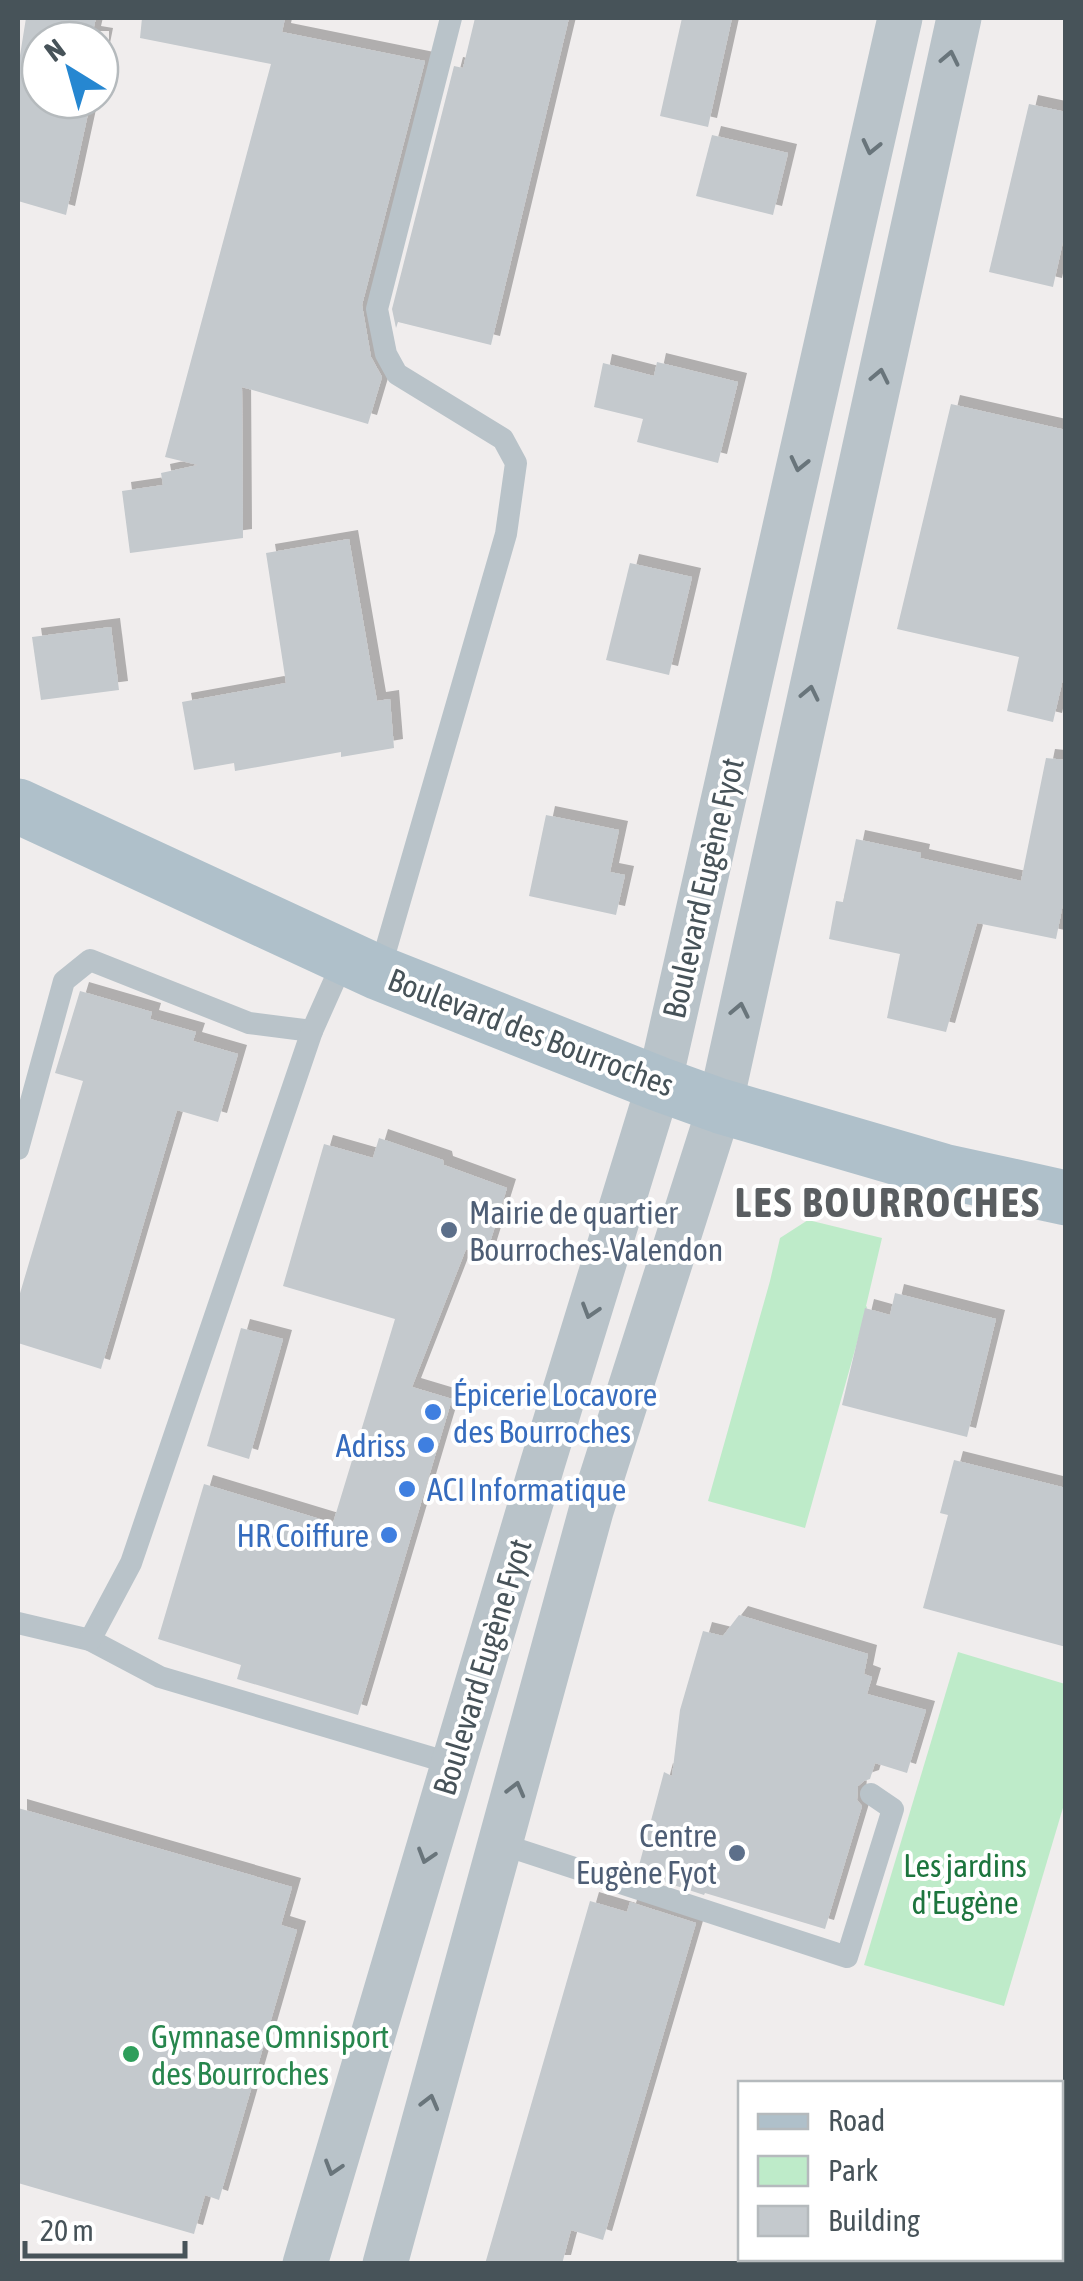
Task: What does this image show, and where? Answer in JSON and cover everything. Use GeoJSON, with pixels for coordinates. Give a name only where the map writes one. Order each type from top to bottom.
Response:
{"type":"FeatureCollection","features":[{"type":"Feature","properties":{"kind":"main road","name":"Boulevard des Bourroches"},"geometry":{"type":"LineString","coordinates":[[18,806],[362,965],[659,1084],[720,1106],[943,1170],[1066,1198]]}},
{"type":"Feature","properties":{"kind":"street","name":"Boulevard Eugène Fyot"},"geometry":{"type":"LineString","coordinates":[[304,2264],[659,1084],[900,18]]}},
{"type":"Feature","properties":{"kind":"street","name":"Boulevard Eugène Fyot"},"geometry":{"type":"LineString","coordinates":[[385,2264],[592,1511],[720,1106],[959,18]]}},
{"type":"Feature","properties":{"kind":"lane"},"geometry":{"type":"LineString","coordinates":[[90,1640],[132,1563],[312,1032],[362,965],[506,534],[516,464],[503,439],[398,374],[386,354],[377,310],[450,18]]}},
{"type":"Feature","properties":{"kind":"lane"},"geometry":{"type":"LineString","coordinates":[[18,1149],[64,981],[90,960],[250,1023],[312,1032]]}},
{"type":"Feature","properties":{"kind":"lane"},"geometry":{"type":"LineString","coordinates":[[18,1623],[90,1640],[160,1677],[453,1764]]}},
{"type":"Feature","properties":{"kind":"lane"},"geometry":{"type":"LineString","coordinates":[[501,1844],[848,1957],[893,1809],[872,1794]]}},
{"type":"Feature","properties":{"kind":"green space"},"geometry":{"type":"Polygon","coordinates":[[[808,1220],[882,1238],[867,1307],[805,1528],[708,1501],[780,1238],[808,1220]]]}},
{"type":"Feature","properties":{"kind":"green space","name":"Les jardins d'Eugène"},"geometry":{"type":"Polygon","coordinates":[[[958,1652],[1065,1684],[1065,1801],[1004,2006],[864,1965],[958,1652]]]}},
{"type":"Feature","properties":{"kind":"building"},"geometry":{"type":"Polygon","coordinates":[[[26,18],[96,18],[96,20],[26,18]]]}},
{"type":"Feature","properties":{"kind":"building"},"geometry":{"type":"Polygon","coordinates":[[[142,18],[285,18],[282,32],[425,61],[362,305],[371,357],[382,377],[368,424],[242,387],[243,538],[130,553],[122,491],[163,485],[161,473],[198,465],[165,457],[271,64],[140,38],[142,18]]]}},
{"type":"Feature","properties":{"kind":"building"},"geometry":{"type":"Polygon","coordinates":[[[475,18],[569,18],[491,345],[398,322],[396,328],[392,309],[454,66],[463,68],[475,18]]]}},
{"type":"Feature","properties":{"kind":"building"},"geometry":{"type":"Polygon","coordinates":[[[682,18],[732,18],[708,127],[660,116],[682,18]]]}},
{"type":"Feature","properties":{"kind":"building"},"geometry":{"type":"Polygon","coordinates":[[[20,56],[20,120],[87,120],[66,215],[18,201],[20,56]]]}},
{"type":"Feature","properties":{"kind":"building"},"geometry":{"type":"Polygon","coordinates":[[[1029,104],[1066,112],[1066,228],[1053,287],[989,272],[1029,104]]]}},
{"type":"Feature","properties":{"kind":"building"},"geometry":{"type":"Polygon","coordinates":[[[712,135],[788,153],[773,215],[696,196],[712,135]]]}},
{"type":"Feature","properties":{"kind":"building"},"geometry":{"type":"Polygon","coordinates":[[[657,362],[738,382],[718,463],[637,442],[643,419],[594,407],[603,363],[654,376],[657,362]]]}},
{"type":"Feature","properties":{"kind":"building"},"geometry":{"type":"Polygon","coordinates":[[[951,404],[1066,430],[1066,666],[1053,722],[1007,711],[1019,657],[897,629],[951,404]]]}},
{"type":"Feature","properties":{"kind":"building"},"geometry":{"type":"Polygon","coordinates":[[[349,539],[377,701],[390,699],[394,748],[341,757],[341,752],[235,771],[234,763],[194,770],[182,702],[286,683],[266,553],[349,539]]]}},
{"type":"Feature","properties":{"kind":"building"},"geometry":{"type":"Polygon","coordinates":[[[630,563],[692,577],[669,675],[606,660],[630,563]]]}},
{"type":"Feature","properties":{"kind":"building"},"geometry":{"type":"Polygon","coordinates":[[[111,627],[119,690],[41,700],[32,637],[111,627]]]}},
{"type":"Feature","properties":{"kind":"building"},"geometry":{"type":"Polygon","coordinates":[[[1046,758],[1066,760],[1066,889],[1056,939],[977,923],[946,1032],[887,1018],[900,954],[829,939],[836,901],[843,902],[856,839],[1021,881],[1046,758]]]}},
{"type":"Feature","properties":{"kind":"building"},"geometry":{"type":"Polygon","coordinates":[[[546,815],[619,830],[610,872],[625,875],[616,915],[529,896],[546,815]]]}},
{"type":"Feature","properties":{"kind":"building"},"geometry":{"type":"Polygon","coordinates":[[[80,991],[152,1012],[150,1019],[196,1032],[193,1041],[238,1054],[218,1122],[177,1110],[101,1369],[18,1343],[18,1300],[83,1081],[55,1073],[80,991]]]}},
{"type":"Feature","properties":{"kind":"building"},"geometry":{"type":"Polygon","coordinates":[[[379,1138],[507,1188],[486,1255],[466,1249],[412,1387],[452,1399],[358,1715],[237,1679],[241,1665],[158,1639],[204,1484],[333,1523],[395,1319],[283,1286],[324,1144],[373,1158],[379,1138]]]}},
{"type":"Feature","properties":{"kind":"building"},"geometry":{"type":"Polygon","coordinates":[[[895,1293],[996,1319],[967,1437],[842,1405],[865,1308],[890,1315],[895,1293]]]}},
{"type":"Feature","properties":{"kind":"building"},"geometry":{"type":"Polygon","coordinates":[[[241,1328],[283,1339],[249,1459],[207,1446],[241,1328]]]}},
{"type":"Feature","properties":{"kind":"building"},"geometry":{"type":"Polygon","coordinates":[[[954,1460],[1066,1488],[1066,1647],[923,1608],[948,1515],[940,1513],[954,1460]]]}},
{"type":"Feature","properties":{"kind":"building"},"geometry":{"type":"Polygon","coordinates":[[[739,1615],[868,1654],[864,1674],[872,1677],[867,1694],[926,1710],[907,1773],[875,1763],[870,1779],[858,1786],[857,1800],[862,1806],[825,1929],[637,1873],[664,1772],[672,1776],[680,1710],[703,1631],[723,1636],[739,1615]]]}},
{"type":"Feature","properties":{"kind":"building","name":"Gymnase Omnisport des Bourroches"},"geometry":{"type":"Polygon","coordinates":[[[18,1808],[292,1887],[281,1925],[297,1930],[219,2200],[205,2195],[194,2234],[18,2183],[18,1808]]]}},
{"type":"Feature","properties":{"kind":"building"},"geometry":{"type":"Polygon","coordinates":[[[590,1901],[627,1912],[630,1902],[696,1923],[603,2240],[571,2230],[562,2264],[485,2264],[590,1901]]]}},
{"type":"Feature","properties":{"kind":"place","name":"Mairie de quartier Bourroches-Valendon"},"geometry":{"type":"Point","coordinates":[449,1230]}},
{"type":"Feature","properties":{"kind":"place","name":"Épicerie Locavore des Bourroches"},"geometry":{"type":"Point","coordinates":[433,1412]}},
{"type":"Feature","properties":{"kind":"place","name":"Adriss"},"geometry":{"type":"Point","coordinates":[426,1445]}},
{"type":"Feature","properties":{"kind":"place","name":"ACI Informatique"},"geometry":{"type":"Point","coordinates":[407,1489]}},
{"type":"Feature","properties":{"kind":"place","name":"HR Coiffure"},"geometry":{"type":"Point","coordinates":[389,1535]}},
{"type":"Feature","properties":{"kind":"place","name":"Centre Eugène Fyot"},"geometry":{"type":"Point","coordinates":[737,1853]}},
{"type":"Feature","properties":{"kind":"place","name":"Gymnase Omnisport des Bourroches"},"geometry":{"type":"Point","coordinates":[131,2054]}},
{"type":"Feature","properties":{"kind":"district","name":"LES BOURROCHES"},"geometry":{"type":"Point","coordinates":[888,1202]}}]}
